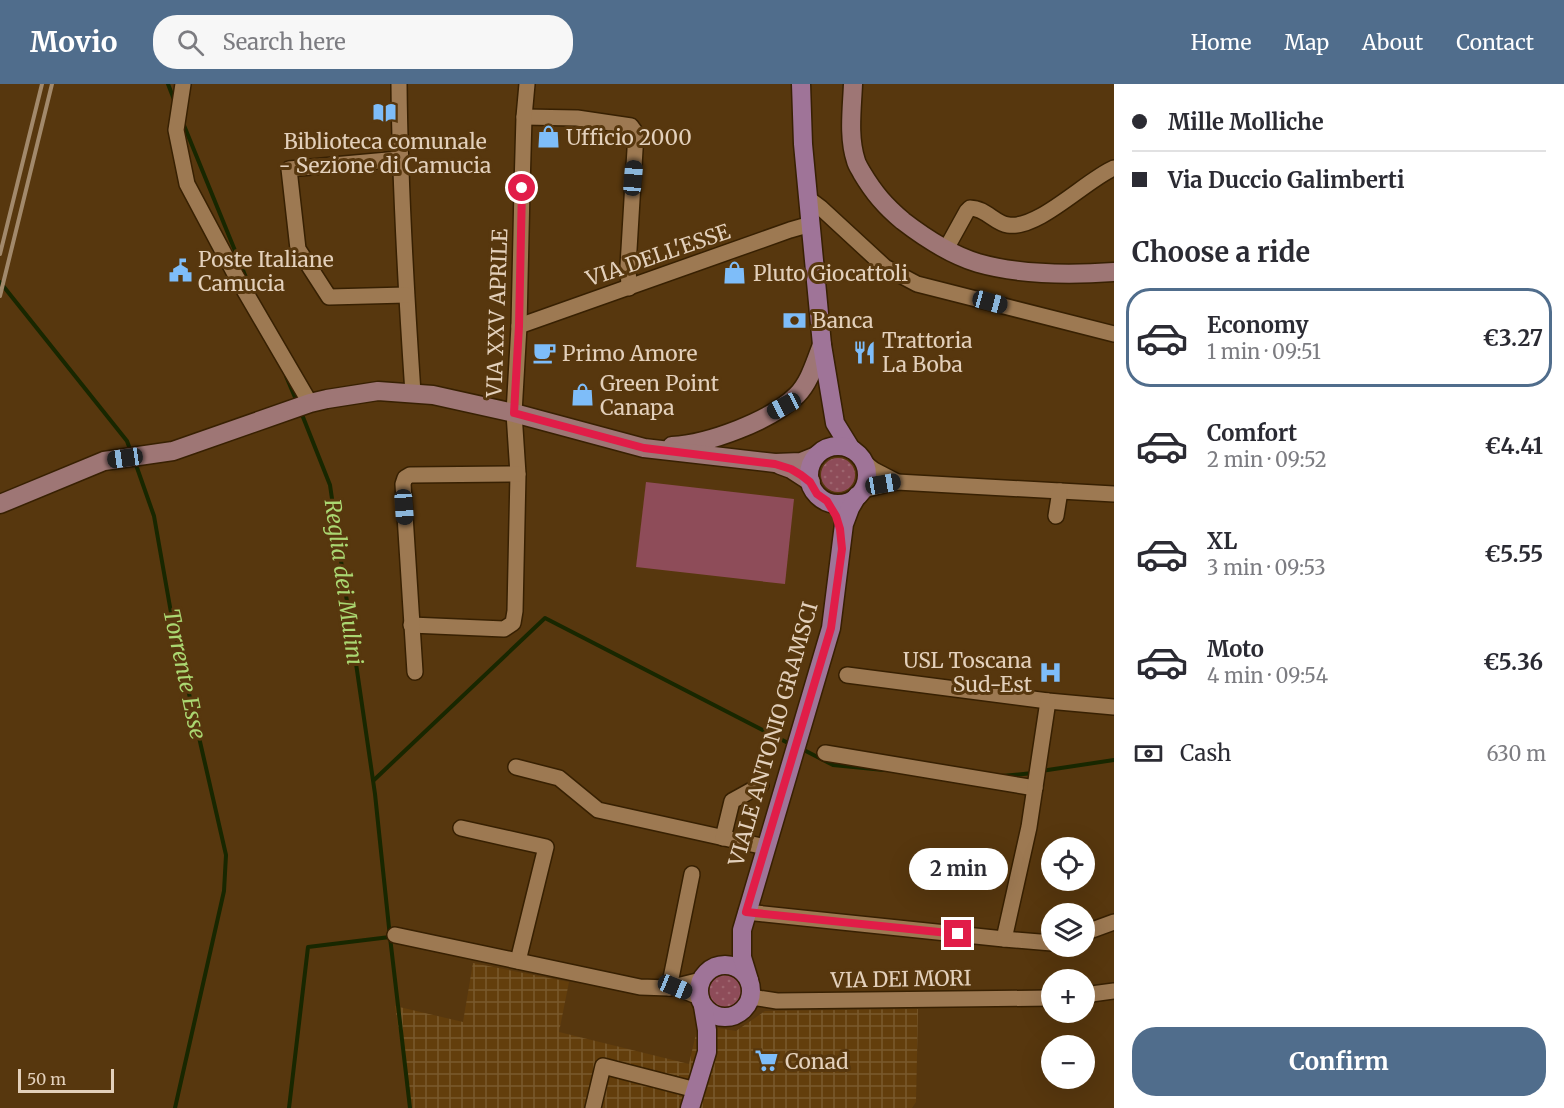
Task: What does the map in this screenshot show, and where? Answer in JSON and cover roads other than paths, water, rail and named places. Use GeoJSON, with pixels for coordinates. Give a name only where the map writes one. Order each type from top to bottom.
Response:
{"type":"FeatureCollection","features":[{"type":"Feature","properties":{"kind":"main road"},"geometry":{"type":"LineString","coordinates":[[801,84],[803,144],[822,345],[832,414],[851,449]]}},
{"type":"Feature","properties":{"kind":"main road"},"geometry":{"type":"LineString","coordinates":[[810,482],[810,469],[828,440],[832,414]]}},
{"type":"Feature","properties":{"kind":"main road"},"geometry":{"type":"LineString","coordinates":[[820,453],[833,446],[842,446],[858,454],[864,462]]}},
{"type":"Feature","properties":{"kind":"main road","name":"VIALE ANTONIO GRAMSCI"},"geometry":{"type":"LineString","coordinates":[[703,988],[728,953],[744,921],[831,628],[844,524],[850,508],[867,481],[864,462]]}},
{"type":"Feature","properties":{"kind":"main road","name":"VIALE ANTONIO GRAMSCI"},"geometry":{"type":"LineString","coordinates":[[810,482],[817,494],[827,501],[836,516],[842,549]]}},
{"type":"Feature","properties":{"kind":"main road"},"geometry":{"type":"LineString","coordinates":[[827,501],[843,503],[850,501],[860,493]]}},
{"type":"Feature","properties":{"kind":"main road","name":"VIALE ANTONIO GRAMSCI"},"geometry":{"type":"LineString","coordinates":[[744,921],[742,957],[750,989]]}},
{"type":"Feature","properties":{"kind":"main road","name":"VIALE ANTONIO GRAMSCI"},"geometry":{"type":"LineString","coordinates":[[703,988],[718,966],[727,965],[736,967],[743,973],[750,989]]}},
{"type":"Feature","properties":{"kind":"main road"},"geometry":{"type":"LineString","coordinates":[[703,988],[714,1016],[722,1018],[729,1018],[743,1011],[748,1005],[750,989]]}},
{"type":"Feature","properties":{"kind":"main road"},"geometry":{"type":"LineString","coordinates":[[690,1108],[707,1052],[703,988]]}},
{"type":"Feature","properties":{"kind":"main road"},"geometry":{"type":"LineString","coordinates":[[707,1052],[736,1015]]}},
{"type":"Feature","properties":{"kind":"street"},"geometry":{"type":"LineString","coordinates":[[183,84],[176,130],[187,184],[236,276],[310,403]]}},
{"type":"Feature","properties":{"kind":"street"},"geometry":{"type":"LineString","coordinates":[[399,84],[399,159],[413,393]]}},
{"type":"Feature","properties":{"kind":"street","name":"VIA XXV APRILE"},"geometry":{"type":"LineString","coordinates":[[411,625],[504,629],[513,622],[518,474],[514,413],[527,84]]}},
{"type":"Feature","properties":{"kind":"street"},"geometry":{"type":"LineString","coordinates":[[853,84],[851,135],[856,161],[873,192],[888,209],[910,226],[946,249],[977,263],[1023,272],[1097,274],[1114,272]]}},
{"type":"Feature","properties":{"kind":"street"},"geometry":{"type":"LineString","coordinates":[[524,117],[577,118],[631,126],[636,133],[628,266],[629,288]]}},
{"type":"Feature","properties":{"kind":"street"},"geometry":{"type":"LineString","coordinates":[[399,159],[289,169],[298,249],[329,297],[406,295]]}},
{"type":"Feature","properties":{"kind":"street"},"geometry":{"type":"LineString","coordinates":[[946,249],[970,208],[978,208],[1006,225],[1020,225],[1061,204],[1114,168]]}},
{"type":"Feature","properties":{"kind":"street"},"geometry":{"type":"LineString","coordinates":[[809,199],[885,267],[917,284],[1114,334]]}},
{"type":"Feature","properties":{"kind":"street","name":"VIA DELL'ESSE"},"geometry":{"type":"LineString","coordinates":[[519,326],[811,224]]}},
{"type":"Feature","properties":{"kind":"street"},"geometry":{"type":"LineString","coordinates":[[644,448],[686,445],[724,435],[784,406],[798,394],[810,376],[822,345]]}},
{"type":"Feature","properties":{"kind":"street"},"geometry":{"type":"LineString","coordinates":[[0,504],[104,461],[174,451],[310,403],[378,391],[433,395],[514,413],[644,448],[775,464],[801,462],[820,453]]}},
{"type":"Feature","properties":{"kind":"street"},"geometry":{"type":"LineString","coordinates":[[738,460],[740,440],[747,425]]}},
{"type":"Feature","properties":{"kind":"street"},"geometry":{"type":"LineString","coordinates":[[864,462],[897,482]]}},
{"type":"Feature","properties":{"kind":"street"},"geometry":{"type":"LineString","coordinates":[[775,464],[791,469],[810,482]]}},
{"type":"Feature","properties":{"kind":"street"},"geometry":{"type":"LineString","coordinates":[[0,491],[73,474]]}},
{"type":"Feature","properties":{"kind":"street"},"geometry":{"type":"LineString","coordinates":[[415,672],[402,484],[405,478],[410,475],[518,474]]}},
{"type":"Feature","properties":{"kind":"street"},"geometry":{"type":"LineString","coordinates":[[860,493],[897,482],[1114,494]]}},
{"type":"Feature","properties":{"kind":"street"},"geometry":{"type":"LineString","coordinates":[[1056,516],[1060,491]]}},
{"type":"Feature","properties":{"kind":"street"},"geometry":{"type":"LineString","coordinates":[[847,675],[1114,708]]}},
{"type":"Feature","properties":{"kind":"street"},"geometry":{"type":"LineString","coordinates":[[1004,939],[1029,827],[1048,701]]}},
{"type":"Feature","properties":{"kind":"street"},"geometry":{"type":"LineString","coordinates":[[825,753],[1035,788]]}},
{"type":"Feature","properties":{"kind":"street"},"geometry":{"type":"LineString","coordinates":[[516,767],[560,778],[598,810],[765,847]]}},
{"type":"Feature","properties":{"kind":"street"},"geometry":{"type":"LineString","coordinates":[[723,838],[732,801],[761,785]]}},
{"type":"Feature","properties":{"kind":"street"},"geometry":{"type":"LineString","coordinates":[[461,828],[546,847],[518,961]]}},
{"type":"Feature","properties":{"kind":"street"},"geometry":{"type":"LineString","coordinates":[[672,987],[692,874]]}},
{"type":"Feature","properties":{"kind":"street"},"geometry":{"type":"LineString","coordinates":[[744,921],[1041,942]]}},
{"type":"Feature","properties":{"kind":"street"},"geometry":{"type":"LineString","coordinates":[[1095,929],[1114,922]]}},
{"type":"Feature","properties":{"kind":"street","name":"VIALE ANTONIO GRAMSCI"},"geometry":{"type":"LineString","coordinates":[[395,935],[640,987],[703,988]]}},
{"type":"Feature","properties":{"kind":"street","name":"VIA DEI MORI"},"geometry":{"type":"LineString","coordinates":[[750,989],[777,1001],[1041,998]]}},
{"type":"Feature","properties":{"kind":"street"},"geometry":{"type":"LineString","coordinates":[[1095,994],[1114,991]]}},
{"type":"Feature","properties":{"kind":"street"},"geometry":{"type":"LineString","coordinates":[[593,1108],[603,1066],[696,1090]]}},
{"type":"Feature","properties":{"kind":"waterway","name":"Reglia dei Mulini"},"geometry":{"type":"LineString","coordinates":[[168,84],[175,102]]}},
{"type":"Feature","properties":{"kind":"waterway","name":"Reglia dei Mulini"},"geometry":{"type":"LineString","coordinates":[[183,123],[249,285]]}},
{"type":"Feature","properties":{"kind":"waterway","name":"Torrente Esse"},"geometry":{"type":"LineString","coordinates":[[0,282],[127,441],[131,452]]}},
{"type":"Feature","properties":{"kind":"waterway","name":"Reglia dei Mulini"},"geometry":{"type":"LineString","coordinates":[[286,376],[297,402]]}},
{"type":"Feature","properties":{"kind":"waterway","name":"Reglia dei Mulini"},"geometry":{"type":"LineString","coordinates":[[301,412],[330,485],[375,794],[410,1108]]}},
{"type":"Feature","properties":{"kind":"waterway","name":"Torrente Esse"},"geometry":{"type":"LineString","coordinates":[[135,462],[154,516],[173,624],[226,855],[224,891],[175,1108]]}},
{"type":"Feature","properties":{"kind":"waterway"},"geometry":{"type":"LineString","coordinates":[[374,780],[545,618],[790,744]]}},
{"type":"Feature","properties":{"kind":"waterway"},"geometry":{"type":"LineString","coordinates":[[800,748],[833,765],[884,770]]}},
{"type":"Feature","properties":{"kind":"waterway"},"geometry":{"type":"LineString","coordinates":[[1041,771],[1114,760]]}},
{"type":"Feature","properties":{"kind":"waterway"},"geometry":{"type":"LineString","coordinates":[[1002,776],[1033,773]]}},
{"type":"Feature","properties":{"kind":"waterway"},"geometry":{"type":"LineString","coordinates":[[289,1108],[308,947],[390,937]]}},
{"type":"Feature","properties":{"kind":"railway"},"geometry":{"type":"LineString","coordinates":[[0,254],[42,84]]}},
{"type":"Feature","properties":{"kind":"railway"},"geometry":{"type":"LineString","coordinates":[[0,296],[52,84]]}},
{"type":"Feature","properties":{"kind":"place","name":"Biblioteca comunale - Sezione di Camucia"},"geometry":{"type":"Point","coordinates":[385,113]}},
{"type":"Feature","properties":{"kind":"place","name":"Ufficio 2000"},"geometry":{"type":"Point","coordinates":[548,137]}},
{"type":"Feature","properties":{"kind":"place","name":"Poste Italiane Camucia"},"geometry":{"type":"Point","coordinates":[180,271]}},
{"type":"Feature","properties":{"kind":"place","name":"Pluto Giocattoli"},"geometry":{"type":"Point","coordinates":[735,273]}},
{"type":"Feature","properties":{"kind":"place","name":"Banca"},"geometry":{"type":"Point","coordinates":[794,320]}},
{"type":"Feature","properties":{"kind":"place","name":"Trattoria La Boba"},"geometry":{"type":"Point","coordinates":[864,352]}},
{"type":"Feature","properties":{"kind":"place","name":"Primo Amore"},"geometry":{"type":"Point","coordinates":[544,353]}},
{"type":"Feature","properties":{"kind":"place","name":"Green Point Canapa"},"geometry":{"type":"Point","coordinates":[582,395]}},
{"type":"Feature","properties":{"kind":"place","name":"USL Toscana Sud-Est"},"geometry":{"type":"Point","coordinates":[1050,672]}},
{"type":"Feature","properties":{"kind":"place","name":"Conad"},"geometry":{"type":"Point","coordinates":[767,1061]}}]}
